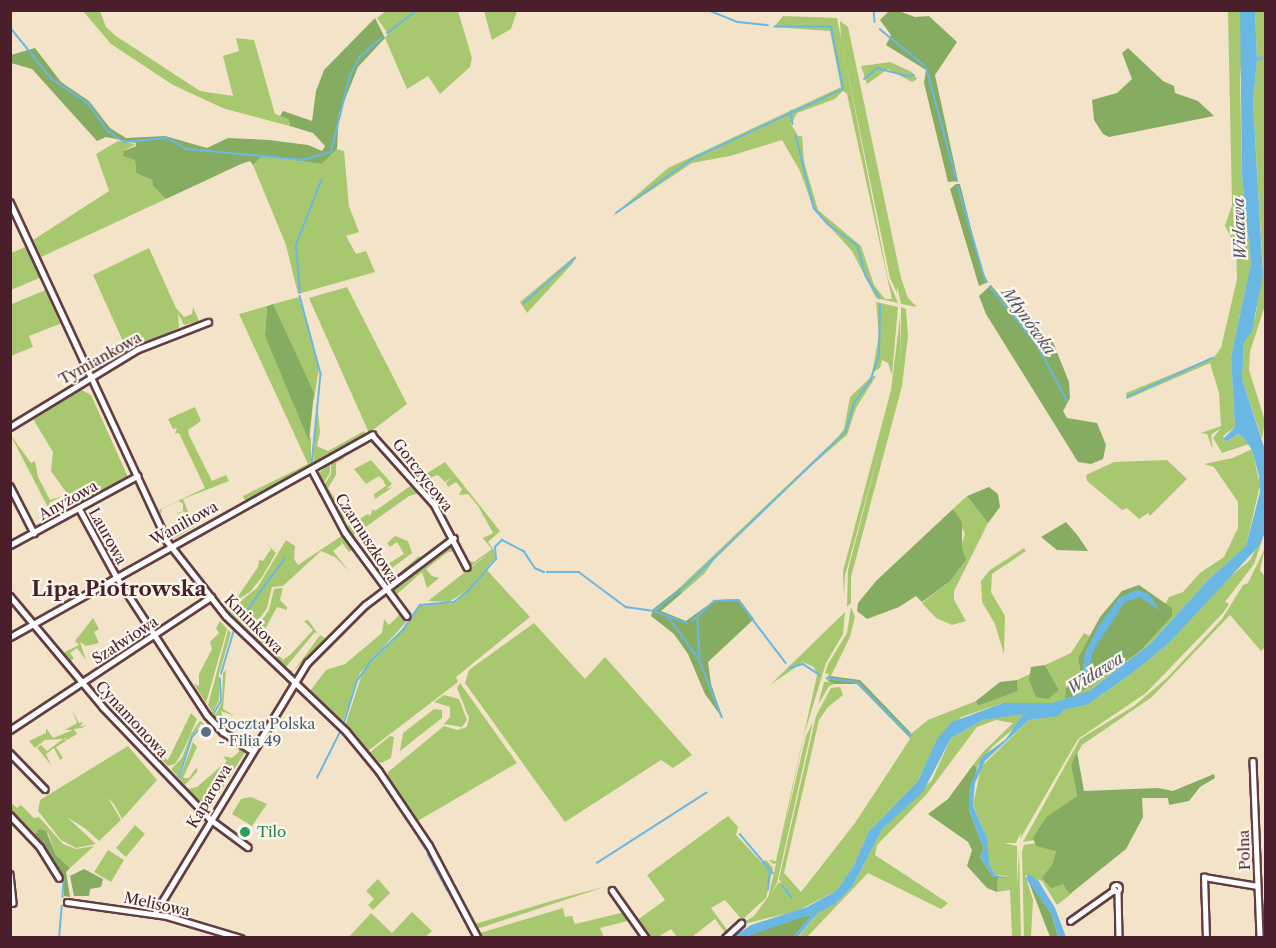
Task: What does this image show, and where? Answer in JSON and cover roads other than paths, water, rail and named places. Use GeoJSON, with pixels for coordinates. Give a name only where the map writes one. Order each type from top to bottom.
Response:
{"type":"FeatureCollection","features":[{"type":"Feature","properties":{"kind":"street","name":"Kminkowa"},"geometry":{"type":"LineString","coordinates":[[10,202],[136,477],[170,544],[211,597],[293,681],[346,731],[386,781],[429,845],[478,938]]}},
{"type":"Feature","properties":{"kind":"street","name":"Tymiankowa"},"geometry":{"type":"LineString","coordinates":[[10,427],[90,376],[140,348],[208,322]]}},
{"type":"Feature","properties":{"kind":"street","name":"Waniliowa"},"geometry":{"type":"LineString","coordinates":[[10,637],[170,544],[312,470],[372,435]]}},
{"type":"Feature","properties":{"kind":"street","name":"Gorczycowa"},"geometry":{"type":"LineString","coordinates":[[372,435],[424,491],[454,538],[467,567]]}},
{"type":"Feature","properties":{"kind":"street","name":"Czarnuszkowa"},"geometry":{"type":"LineString","coordinates":[[312,470],[345,532],[407,616]]}},
{"type":"Feature","properties":{"kind":"street","name":"Anyżowa"},"geometry":{"type":"LineString","coordinates":[[10,545],[136,477]]}},
{"type":"Feature","properties":{"kind":"street"},"geometry":{"type":"LineString","coordinates":[[10,486],[34,533]]}},
{"type":"Feature","properties":{"kind":"street","name":"Laurowa"},"geometry":{"type":"LineString","coordinates":[[79,508],[116,576],[210,719],[251,750]]}},
{"type":"Feature","properties":{"kind":"street","name":"Kaparowa"},"geometry":{"type":"LineString","coordinates":[[155,913],[293,681],[333,635],[386,588],[454,538]]}},
{"type":"Feature","properties":{"kind":"street","name":"Cynamonowa"},"geometry":{"type":"LineString","coordinates":[[10,596],[82,683],[210,819],[248,847]]}},
{"type":"Feature","properties":{"kind":"street","name":"Szałwiowa"},"geometry":{"type":"LineString","coordinates":[[10,730],[211,597]]}},
{"type":"Feature","properties":{"kind":"street"},"geometry":{"type":"LineString","coordinates":[[10,753],[45,789]]}},
{"type":"Feature","properties":{"kind":"street","name":"Polna"},"geometry":{"type":"LineString","coordinates":[[1253,761],[1260,938]]}},
{"type":"Feature","properties":{"kind":"street"},"geometry":{"type":"LineString","coordinates":[[11,817],[40,847],[59,878]]}},
{"type":"Feature","properties":{"kind":"street"},"geometry":{"type":"LineString","coordinates":[[10,874],[13,903]]}},
{"type":"Feature","properties":{"kind":"street"},"geometry":{"type":"LineString","coordinates":[[1206,938],[1204,877],[1257,883],[1266,879]]}},
{"type":"Feature","properties":{"kind":"street"},"geometry":{"type":"LineString","coordinates":[[612,890],[646,938]]}},
{"type":"Feature","properties":{"kind":"street"},"geometry":{"type":"LineString","coordinates":[[1070,921],[1116,892],[1119,938]]}},
{"type":"Feature","properties":{"kind":"street","name":"Melisowa"},"geometry":{"type":"LineString","coordinates":[[67,902],[155,913],[241,938]]}},
{"type":"Feature","properties":{"kind":"street"},"geometry":{"type":"LineString","coordinates":[[1259,922],[1266,921]]}},
{"type":"Feature","properties":{"kind":"street"},"geometry":{"type":"LineString","coordinates":[[725,938],[741,923]]}},
{"type":"Feature","properties":{"kind":"water"},"geometry":{"type":"Polygon","coordinates":[[[1240,11],[1255,11],[1257,59],[1253,102],[1263,274],[1252,331],[1244,342],[1242,379],[1265,450],[1265,532],[1259,546],[1167,645],[1135,671],[1087,705],[1063,710],[1059,716],[1029,720],[985,761],[975,783],[973,806],[987,838],[989,863],[995,875],[1009,878],[993,877],[980,857],[984,849],[969,810],[969,790],[982,757],[1006,739],[1023,714],[983,720],[951,738],[923,792],[883,828],[852,887],[835,904],[818,913],[798,937],[793,937],[812,914],[745,937],[733,937],[751,925],[807,907],[836,891],[853,867],[869,831],[918,781],[937,739],[952,722],[1003,703],[1052,703],[1089,691],[1150,644],[1209,579],[1246,546],[1260,492],[1259,476],[1252,450],[1243,437],[1239,434],[1227,441],[1223,439],[1235,427],[1231,357],[1251,263],[1242,176],[1240,11]]]}},
{"type":"Feature","properties":{"kind":"water"},"geometry":{"type":"Polygon","coordinates":[[[1136,590],[1149,594],[1160,611],[1140,597],[1125,602],[1093,651],[1087,681],[1083,668],[1085,653],[1098,627],[1119,598],[1136,590]]]}},
{"type":"Feature","properties":{"kind":"water"},"geometry":{"type":"Polygon","coordinates":[[[1028,874],[1038,880],[1055,908],[1066,937],[1058,937],[1052,915],[1026,879],[1028,874]]]}},
{"type":"Feature","properties":{"kind":"waterway"},"geometry":{"type":"LineString","coordinates":[[387,33],[417,10]]}},
{"type":"Feature","properties":{"kind":"waterway"},"geometry":{"type":"LineString","coordinates":[[708,10],[738,22],[768,25]]}},
{"type":"Feature","properties":{"kind":"waterway","name":"Młynówka"},"geometry":{"type":"LineString","coordinates":[[874,10],[875,22]]}},
{"type":"Feature","properties":{"kind":"waterway"},"geometry":{"type":"LineString","coordinates":[[10,27],[52,79],[89,104],[107,130],[124,142],[167,138],[187,149],[303,160],[331,152],[350,75],[359,58],[381,38]]}},
{"type":"Feature","properties":{"kind":"waterway"},"geometry":{"type":"LineString","coordinates":[[616,213],[692,159],[843,89],[831,27],[775,27]]}},
{"type":"Feature","properties":{"kind":"waterway","name":"Młynówka"},"geometry":{"type":"LineString","coordinates":[[880,29],[925,66]]}},
{"type":"Feature","properties":{"kind":"waterway"},"geometry":{"type":"LineString","coordinates":[[1256,60],[1262,58]]}},
{"type":"Feature","properties":{"kind":"waterway"},"geometry":{"type":"LineString","coordinates":[[864,79],[877,68],[906,76],[914,75]]}},
{"type":"Feature","properties":{"kind":"waterway","name":"Młynówka"},"geometry":{"type":"LineString","coordinates":[[927,69],[957,181]]}},
{"type":"Feature","properties":{"kind":"waterway"},"geometry":{"type":"LineString","coordinates":[[791,111],[793,124]]}},
{"type":"Feature","properties":{"kind":"waterway"},"geometry":{"type":"LineString","coordinates":[[796,135],[814,208],[828,224],[858,246],[866,276],[880,298]]}},
{"type":"Feature","properties":{"kind":"waterway"},"geometry":{"type":"LineString","coordinates":[[300,293],[296,245],[321,181]]}},
{"type":"Feature","properties":{"kind":"waterway","name":"Młynówka"},"geometry":{"type":"LineString","coordinates":[[958,186],[986,282]]}},
{"type":"Feature","properties":{"kind":"waterway"},"geometry":{"type":"LineString","coordinates":[[524,303],[575,258]]}},
{"type":"Feature","properties":{"kind":"waterway","name":"Młynówka"},"geometry":{"type":"LineString","coordinates":[[990,287],[1037,344],[1067,400]]}},
{"type":"Feature","properties":{"kind":"waterway"},"geometry":{"type":"LineString","coordinates":[[300,296],[321,374],[312,465]]}},
{"type":"Feature","properties":{"kind":"waterway"},"geometry":{"type":"LineString","coordinates":[[654,611],[680,591],[846,431],[854,403],[870,381],[879,356],[880,305]]}},
{"type":"Feature","properties":{"kind":"waterway"},"geometry":{"type":"LineString","coordinates":[[1127,397],[1212,358]]}},
{"type":"Feature","properties":{"kind":"waterway"},"geometry":{"type":"LineString","coordinates":[[344,723],[357,681],[371,661],[403,630],[420,605],[454,602],[468,591],[496,559],[495,547],[502,540],[524,551],[535,568],[544,572]]}},
{"type":"Feature","properties":{"kind":"waterway"},"geometry":{"type":"LineString","coordinates":[[241,619],[285,558]]}},
{"type":"Feature","properties":{"kind":"waterway"},"geometry":{"type":"LineString","coordinates":[[547,572],[579,572],[626,607],[654,611],[687,623]]}},
{"type":"Feature","properties":{"kind":"waterway"},"geometry":{"type":"LineString","coordinates":[[692,621],[714,601],[738,600],[786,663]]}},
{"type":"Feature","properties":{"kind":"waterway"},"geometry":{"type":"LineString","coordinates":[[667,615],[699,659]]}},
{"type":"Feature","properties":{"kind":"waterway"},"geometry":{"type":"LineString","coordinates":[[698,618],[700,661],[722,717]]}},
{"type":"Feature","properties":{"kind":"waterway"},"geometry":{"type":"LineString","coordinates":[[221,674],[234,630]]}},
{"type":"Feature","properties":{"kind":"waterway"},"geometry":{"type":"LineString","coordinates":[[789,668],[803,664],[820,675]]}},
{"type":"Feature","properties":{"kind":"waterway"},"geometry":{"type":"LineString","coordinates":[[827,678],[857,682],[911,736]]}},
{"type":"Feature","properties":{"kind":"waterway"},"geometry":{"type":"LineString","coordinates":[[214,713],[221,701],[220,679]]}},
{"type":"Feature","properties":{"kind":"waterway"},"geometry":{"type":"LineString","coordinates":[[179,777],[192,737],[203,725]]}},
{"type":"Feature","properties":{"kind":"waterway"},"geometry":{"type":"LineString","coordinates":[[317,778],[341,730],[374,771]]}},
{"type":"Feature","properties":{"kind":"waterway"},"geometry":{"type":"LineString","coordinates":[[378,776],[409,822]]}},
{"type":"Feature","properties":{"kind":"waterway"},"geometry":{"type":"LineString","coordinates":[[597,863],[706,793]]}},
{"type":"Feature","properties":{"kind":"waterway"},"geometry":{"type":"LineString","coordinates":[[10,811],[51,858],[64,882],[63,897]]}},
{"type":"Feature","properties":{"kind":"waterway"},"geometry":{"type":"LineString","coordinates":[[412,826],[417,834]]}},
{"type":"Feature","properties":{"kind":"waterway"},"geometry":{"type":"LineString","coordinates":[[740,834],[773,873]]}},
{"type":"Feature","properties":{"kind":"waterway"},"geometry":{"type":"LineString","coordinates":[[419,838],[426,849]]}},
{"type":"Feature","properties":{"kind":"waterway"},"geometry":{"type":"LineString","coordinates":[[428,854],[448,891]]}},
{"type":"Feature","properties":{"kind":"waterway"},"geometry":{"type":"LineString","coordinates":[[768,890],[770,869]]}},
{"type":"Feature","properties":{"kind":"waterway"},"geometry":{"type":"LineString","coordinates":[[782,885],[792,898]]}},
{"type":"Feature","properties":{"kind":"waterway"},"geometry":{"type":"LineString","coordinates":[[450,894],[460,910]]}},
{"type":"Feature","properties":{"kind":"waterway"},"geometry":{"type":"LineString","coordinates":[[59,938],[62,906]]}},
{"type":"Feature","properties":{"kind":"waterway"},"geometry":{"type":"LineString","coordinates":[[462,914],[469,925]]}},
{"type":"Feature","properties":{"kind":"place","name":"Poczta Polska - Filia 49"},"geometry":{"type":"Point","coordinates":[206,732]}},
{"type":"Feature","properties":{"kind":"place","name":"Tilo"},"geometry":{"type":"Point","coordinates":[245,832]}},
{"type":"Feature","properties":{"kind":"district","name":"Lipa Piotrowska"},"geometry":{"type":"Point","coordinates":[119,589]}},
{"type":"Feature","properties":{"kind":"water label","name":"Widawa"},"geometry":{"type":"Point","coordinates":[1239,229]}},
{"type":"Feature","properties":{"kind":"water label","name":"Widawa"},"geometry":{"type":"Point","coordinates":[1095,673]}}]}
